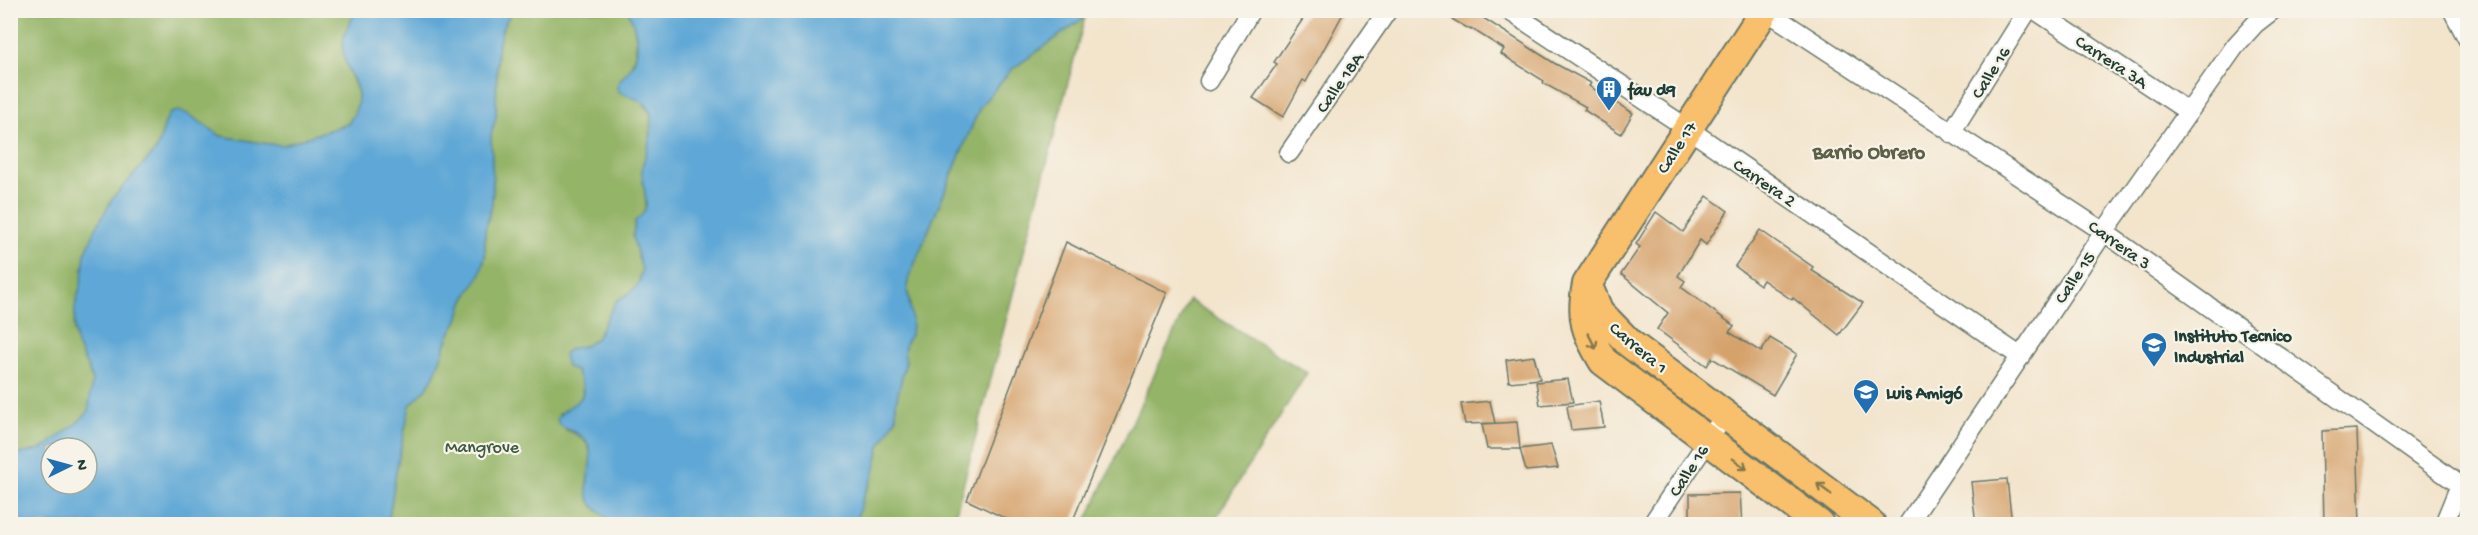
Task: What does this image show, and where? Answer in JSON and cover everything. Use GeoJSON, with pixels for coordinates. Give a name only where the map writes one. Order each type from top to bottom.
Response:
{"type":"FeatureCollection","features":[{"type":"Feature","properties":{"kind":"highway","name":"Calle 17"},"geometry":{"type":"LineString","coordinates":[[1587,284],[1765,10]]}},
{"type":"Feature","properties":{"kind":"highway","name":"Carrera 1"},"geometry":{"type":"LineString","coordinates":[[1587,284],[1599,312],[1629,343],[1871,525]]}},
{"type":"Feature","properties":{"kind":"highway","name":"Carrera 1"},"geometry":{"type":"LineString","coordinates":[[1587,284],[1583,314],[1588,336],[1603,362],[1819,525]]}},
{"type":"Feature","properties":{"kind":"street"},"geometry":{"type":"LineString","coordinates":[[1209,81],[1251,10]]}},
{"type":"Feature","properties":{"kind":"street","name":"Calle 18A"},"geometry":{"type":"LineString","coordinates":[[1289,153],[1388,10]]}},
{"type":"Feature","properties":{"kind":"street","name":"Carrera 2"},"geometry":{"type":"LineString","coordinates":[[1508,10],[1688,128],[2021,357]]}},
{"type":"Feature","properties":{"kind":"street","name":"Carrera 3"},"geometry":{"type":"LineString","coordinates":[[1765,10],[2104,232],[2464,486]]}},
{"type":"Feature","properties":{"kind":"street","name":"Calle 16"},"geometry":{"type":"LineString","coordinates":[[1951,133],[2028,10]]}},
{"type":"Feature","properties":{"kind":"street","name":"Carrera 3A"},"geometry":{"type":"LineString","coordinates":[[2035,10],[2189,112]]}},
{"type":"Feature","properties":{"kind":"street","name":"Calle 15"},"geometry":{"type":"LineString","coordinates":[[1908,525],[2104,232],[2236,45],[2255,24],[2273,10]]}},
{"type":"Feature","properties":{"kind":"street"},"geometry":{"type":"LineString","coordinates":[[2454,10],[2468,37]]}},
{"type":"Feature","properties":{"kind":"street","name":"Calle 16"},"geometry":{"type":"LineString","coordinates":[[1652,525],[1725,415]]}},
{"type":"Feature","properties":{"kind":"street"},"geometry":{"type":"LineString","coordinates":[[2444,525],[2464,486]]}},
{"type":"Feature","properties":{"kind":"green space","name":"Mangrove"},"geometry":{"type":"Polygon","coordinates":[[[511,10],[628,11],[633,23],[635,52],[629,71],[618,91],[643,102],[651,115],[648,149],[642,167],[646,205],[643,214],[635,221],[633,238],[642,270],[638,285],[616,301],[596,339],[584,346],[569,349],[580,377],[582,392],[577,404],[559,414],[566,430],[579,436],[587,444],[591,455],[587,483],[590,496],[601,512],[616,524],[388,524],[410,405],[426,389],[434,376],[449,335],[458,320],[463,302],[480,275],[485,256],[485,230],[492,204],[493,187],[491,135],[496,116],[497,50],[502,30],[511,10]]]}},
{"type":"Feature","properties":{"kind":"green space"},"geometry":{"type":"Polygon","coordinates":[[[10,11],[356,11],[345,57],[357,90],[358,104],[348,124],[283,145],[221,136],[188,114],[167,118],[157,149],[113,198],[85,254],[82,279],[82,357],[92,382],[88,412],[60,436],[39,436],[39,450],[11,456],[10,11]]]}},
{"type":"Feature","properties":{"kind":"green space"},"geometry":{"type":"Polygon","coordinates":[[[1085,17],[953,524],[855,524],[864,494],[870,485],[880,446],[896,418],[896,402],[906,361],[904,352],[906,342],[911,335],[907,288],[909,277],[980,107],[1011,70],[1085,17]]]}},
{"type":"Feature","properties":{"kind":"green space"},"geometry":{"type":"Polygon","coordinates":[[[1189,300],[1307,373],[1212,524],[1085,524],[1189,300]]]}},
{"type":"Feature","properties":{"kind":"water"},"geometry":{"type":"Polygon","coordinates":[[[356,11],[511,11],[502,30],[497,50],[496,116],[491,135],[493,187],[492,204],[485,230],[485,256],[480,275],[463,302],[458,320],[449,335],[434,376],[426,389],[410,405],[388,524],[11,524],[11,456],[39,450],[39,496],[99,496],[99,436],[60,436],[88,412],[92,382],[77,345],[74,331],[75,307],[85,254],[98,224],[113,198],[157,149],[170,113],[178,111],[188,114],[221,136],[283,145],[348,124],[358,100],[357,90],[343,53],[343,41],[356,11]]]}},
{"type":"Feature","properties":{"kind":"water"},"geometry":{"type":"Polygon","coordinates":[[[628,11],[1085,11],[1085,17],[1011,70],[980,107],[909,277],[907,288],[912,321],[911,335],[906,342],[904,352],[906,361],[896,402],[896,418],[880,446],[873,477],[864,494],[855,524],[616,524],[591,503],[587,486],[591,459],[587,442],[580,435],[559,425],[557,419],[582,397],[583,391],[576,371],[567,367],[564,354],[569,349],[584,346],[596,339],[616,301],[638,285],[642,270],[633,238],[635,221],[646,206],[642,169],[652,121],[651,113],[644,103],[621,93],[617,87],[619,81],[631,67],[636,54],[635,32],[628,11]]]}},
{"type":"Feature","properties":{"kind":"building"},"geometry":{"type":"Polygon","coordinates":[[[1309,10],[1345,10],[1306,82],[1303,80],[1283,117],[1253,98],[1277,64],[1274,62],[1309,10]]]}},
{"type":"Feature","properties":{"kind":"building"},"geometry":{"type":"Polygon","coordinates":[[[1436,10],[1484,10],[1480,16],[1554,63],[1591,83],[1589,86],[1633,113],[1621,134],[1584,110],[1586,107],[1543,83],[1544,81],[1501,54],[1504,49],[1436,10]]]}},
{"type":"Feature","properties":{"kind":"building"},"geometry":{"type":"Polygon","coordinates":[[[1707,196],[1728,211],[1706,245],[1700,240],[1678,276],[1685,281],[1681,287],[1734,326],[1729,332],[1761,352],[1770,338],[1797,354],[1773,395],[1712,358],[1707,366],[1657,329],[1668,313],[1621,274],[1640,247],[1636,244],[1656,212],[1683,232],[1707,196]]]}},
{"type":"Feature","properties":{"kind":"building"},"geometry":{"type":"Polygon","coordinates":[[[1760,230],[1813,267],[1811,270],[1863,303],[1839,335],[1793,298],[1792,300],[1763,280],[1760,285],[1735,266],[1760,230]]]}},
{"type":"Feature","properties":{"kind":"building"},"geometry":{"type":"Polygon","coordinates":[[[1066,242],[1167,293],[1071,525],[1019,525],[967,500],[1066,242]]]}},
{"type":"Feature","properties":{"kind":"building"},"geometry":{"type":"Polygon","coordinates":[[[1534,356],[1540,379],[1509,382],[1506,360],[1534,356]]]}},
{"type":"Feature","properties":{"kind":"building"},"geometry":{"type":"Polygon","coordinates":[[[1568,379],[1573,402],[1540,405],[1536,382],[1568,379]]]}},
{"type":"Feature","properties":{"kind":"building"},"geometry":{"type":"Polygon","coordinates":[[[1490,401],[1495,423],[1465,424],[1461,404],[1490,401]]]}},
{"type":"Feature","properties":{"kind":"building"},"geometry":{"type":"Polygon","coordinates":[[[1599,401],[1604,427],[1571,430],[1567,406],[1599,401]]]}},
{"type":"Feature","properties":{"kind":"building"},"geometry":{"type":"Polygon","coordinates":[[[1517,422],[1520,449],[1487,449],[1482,424],[1517,422]]]}},
{"type":"Feature","properties":{"kind":"building"},"geometry":{"type":"Polygon","coordinates":[[[2357,429],[2360,525],[2324,525],[2322,431],[2357,429]]]}},
{"type":"Feature","properties":{"kind":"building"},"geometry":{"type":"Polygon","coordinates":[[[1551,445],[1558,468],[1526,471],[1520,449],[1551,445]]]}},
{"type":"Feature","properties":{"kind":"building"},"geometry":{"type":"Polygon","coordinates":[[[2007,479],[2012,525],[1976,525],[1971,482],[2007,479]]]}},
{"type":"Feature","properties":{"kind":"building"},"geometry":{"type":"Polygon","coordinates":[[[1740,493],[1742,525],[1690,525],[1690,494],[1740,493]]]}},
{"type":"Feature","properties":{"kind":"place","name":"fau d9"},"geometry":{"type":"Point","coordinates":[1609,112]}},
{"type":"Feature","properties":{"kind":"place","name":"Instituto Tecnico Industrial"},"geometry":{"type":"Point","coordinates":[2154,368]}},
{"type":"Feature","properties":{"kind":"place","name":"Luis Amigó"},"geometry":{"type":"Point","coordinates":[1866,415]}},
{"type":"Feature","properties":{"kind":"district","name":"Barrio Obrero"},"geometry":{"type":"Point","coordinates":[1869,151]}}]}
